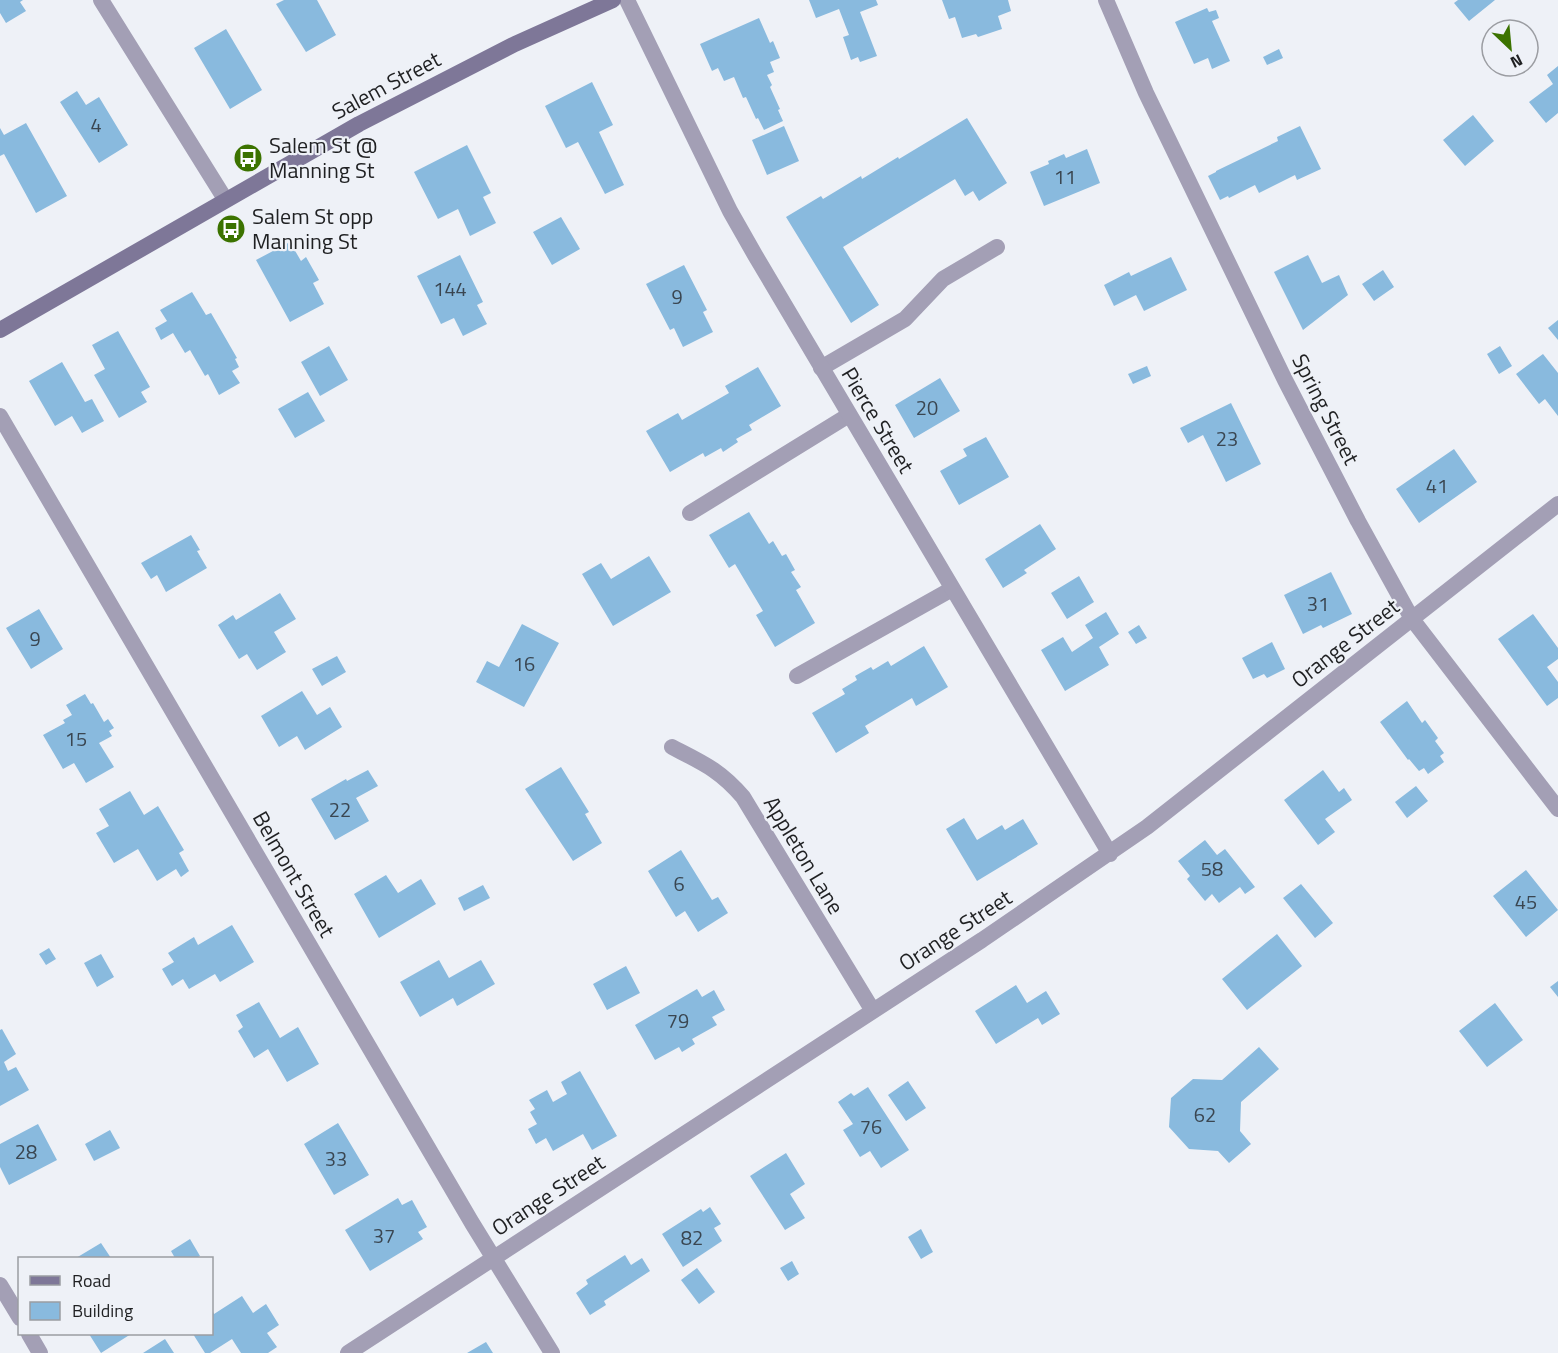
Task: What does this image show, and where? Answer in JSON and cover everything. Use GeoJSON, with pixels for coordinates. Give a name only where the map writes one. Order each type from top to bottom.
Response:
{"type":"FeatureCollection","features":[{"type":"Feature","properties":{"kind":"main road","name":"Salem Street"},"geometry":{"type":"LineString","coordinates":[[0,330],[225,199],[437,82],[613,0]]}},
{"type":"Feature","properties":{"kind":"street"},"geometry":{"type":"LineString","coordinates":[[101,0],[225,199]]}},
{"type":"Feature","properties":{"kind":"street","name":"Pierce Street"},"geometry":{"type":"LineString","coordinates":[[627,0],[730,211],[1110,854]]}},
{"type":"Feature","properties":{"kind":"street","name":"Spring Street"},"geometry":{"type":"LineString","coordinates":[[1106,0],[1150,104],[1280,370],[1358,521],[1413,619],[1558,808]]}},
{"type":"Feature","properties":{"kind":"street"},"geometry":{"type":"LineString","coordinates":[[821,368],[905,319],[943,279],[997,247]]}},
{"type":"Feature","properties":{"kind":"street"},"geometry":{"type":"LineString","coordinates":[[690,513],[849,415]]}},
{"type":"Feature","properties":{"kind":"street","name":"Belmont Street"},"geometry":{"type":"LineString","coordinates":[[0,416],[493,1258],[552,1353]]}},
{"type":"Feature","properties":{"kind":"street","name":"Orange Street"},"geometry":{"type":"LineString","coordinates":[[348,1353],[1110,854],[1558,504]]}},
{"type":"Feature","properties":{"kind":"street"},"geometry":{"type":"LineString","coordinates":[[797,676],[952,589]]}},
{"type":"Feature","properties":{"kind":"street","name":"Appleton Lane"},"geometry":{"type":"LineString","coordinates":[[672,747],[713,768],[743,797],[873,1011]]}},
{"type":"Feature","properties":{"kind":"street"},"geometry":{"type":"LineString","coordinates":[[0,1285],[18,1315]]}},
{"type":"Feature","properties":{"kind":"street"},"geometry":{"type":"LineString","coordinates":[[30,1335],[40,1353]]}},
{"type":"Feature","properties":{"kind":"building"},"geometry":{"type":"Polygon","coordinates":[[[0,0],[23,0],[20,2],[26,11],[6,23],[0,13],[0,0]]]}},
{"type":"Feature","properties":{"kind":"building"},"geometry":{"type":"Polygon","coordinates":[[[284,0],[317,0],[336,35],[306,52],[276,4],[284,0]]]}},
{"type":"Feature","properties":{"kind":"building"},"geometry":{"type":"Polygon","coordinates":[[[809,0],[876,0],[878,5],[860,12],[877,56],[860,62],[858,57],[851,60],[843,37],[849,35],[839,9],[816,18],[809,0]]]}},
{"type":"Feature","properties":{"kind":"building"},"geometry":{"type":"Polygon","coordinates":[[[942,0],[1008,0],[1011,11],[998,16],[1002,29],[978,37],[976,34],[962,38],[955,17],[949,19],[942,0]]]}},
{"type":"Feature","properties":{"kind":"building"},"geometry":{"type":"Polygon","coordinates":[[[1458,0],[1495,0],[1469,21],[1454,3],[1458,0]]]}},
{"type":"Feature","properties":{"kind":"building"},"geometry":{"type":"Polygon","coordinates":[[[1207,8],[1209,12],[1216,10],[1219,18],[1212,21],[1230,61],[1212,69],[1208,58],[1194,64],[1175,22],[1207,8]]]}},
{"type":"Feature","properties":{"kind":"building"},"geometry":{"type":"Polygon","coordinates":[[[759,18],[770,43],[773,41],[780,58],[770,62],[774,72],[767,75],[783,121],[764,130],[746,97],[743,98],[734,77],[724,81],[718,68],[712,71],[700,44],[759,18]]]}},
{"type":"Feature","properties":{"kind":"building"},"geometry":{"type":"Polygon","coordinates":[[[226,29],[262,90],[230,109],[194,48],[226,29]]]}},
{"type":"Feature","properties":{"kind":"building"},"geometry":{"type":"Polygon","coordinates":[[[1279,49],[1283,58],[1267,65],[1263,57],[1279,49]]]}},
{"type":"Feature","properties":{"kind":"building"},"geometry":{"type":"Polygon","coordinates":[[[1558,66],[1558,113],[1546,123],[1529,102],[1553,84],[1547,75],[1558,66]]]}},
{"type":"Feature","properties":{"kind":"building"},"geometry":{"type":"Polygon","coordinates":[[[592,82],[613,125],[599,132],[624,185],[605,194],[578,142],[566,148],[545,106],[592,82]]]}},
{"type":"Feature","properties":{"kind":"building"},"geometry":{"type":"Polygon","coordinates":[[[77,91],[86,105],[99,97],[128,145],[99,163],[60,102],[77,91]]]}},
{"type":"Feature","properties":{"kind":"building"},"geometry":{"type":"Polygon","coordinates":[[[1473,115],[1494,141],[1465,166],[1443,140],[1473,115]]]}},
{"type":"Feature","properties":{"kind":"building"},"geometry":{"type":"Polygon","coordinates":[[[967,118],[1007,183],[979,201],[973,191],[965,196],[955,179],[843,247],[879,305],[851,323],[786,217],[821,196],[823,199],[861,176],[862,179],[898,157],[899,159],[967,118]]]}},
{"type":"Feature","properties":{"kind":"building"},"geometry":{"type":"Polygon","coordinates":[[[26,123],[67,196],[36,213],[4,154],[0,156],[0,128],[4,135],[26,123]]]}},
{"type":"Feature","properties":{"kind":"building"},"geometry":{"type":"Polygon","coordinates":[[[784,126],[799,161],[767,175],[752,140],[784,126]]]}},
{"type":"Feature","properties":{"kind":"building"},"geometry":{"type":"Polygon","coordinates":[[[1300,126],[1321,169],[1297,180],[1295,175],[1259,193],[1255,185],[1220,200],[1208,176],[1278,141],[1277,137],[1300,126]]]}},
{"type":"Feature","properties":{"kind":"building"},"geometry":{"type":"Polygon","coordinates":[[[467,145],[491,193],[483,197],[496,223],[470,236],[458,209],[438,219],[414,172],[467,145]]]}},
{"type":"Feature","properties":{"kind":"building"},"geometry":{"type":"Polygon","coordinates":[[[1087,149],[1100,183],[1044,206],[1030,172],[1049,164],[1048,161],[1064,154],[1066,158],[1087,149]]]}},
{"type":"Feature","properties":{"kind":"building"},"geometry":{"type":"Polygon","coordinates":[[[561,217],[580,249],[552,265],[533,232],[561,217]]]}},
{"type":"Feature","properties":{"kind":"building"},"geometry":{"type":"Polygon","coordinates":[[[290,242],[301,261],[306,257],[319,280],[313,283],[324,304],[290,322],[256,260],[290,242]]]}},
{"type":"Feature","properties":{"kind":"building"},"geometry":{"type":"Polygon","coordinates":[[[460,255],[483,302],[477,305],[487,324],[463,336],[454,318],[441,324],[417,276],[460,255]]]}},
{"type":"Feature","properties":{"kind":"building"},"geometry":{"type":"Polygon","coordinates":[[[1308,255],[1322,283],[1339,275],[1348,295],[1303,330],[1274,272],[1308,255]]]}},
{"type":"Feature","properties":{"kind":"building"},"geometry":{"type":"Polygon","coordinates":[[[1171,257],[1187,290],[1144,311],[1136,295],[1114,306],[1104,285],[1129,272],[1131,276],[1171,257]]]}},
{"type":"Feature","properties":{"kind":"building"},"geometry":{"type":"Polygon","coordinates":[[[684,265],[707,310],[703,312],[713,332],[683,347],[674,328],[670,330],[646,284],[684,265]]]}},
{"type":"Feature","properties":{"kind":"building"},"geometry":{"type":"Polygon","coordinates":[[[1383,270],[1394,287],[1374,301],[1362,284],[1383,270]]]}},
{"type":"Feature","properties":{"kind":"building"},"geometry":{"type":"Polygon","coordinates":[[[192,292],[206,315],[211,313],[237,358],[235,359],[239,367],[232,371],[240,383],[219,395],[208,374],[205,376],[190,350],[185,353],[173,333],[161,340],[155,328],[167,321],[160,310],[192,292]]]}},
{"type":"Feature","properties":{"kind":"building"},"geometry":{"type":"Polygon","coordinates":[[[1558,320],[1558,340],[1548,328],[1558,320]]]}},
{"type":"Feature","properties":{"kind":"building"},"geometry":{"type":"Polygon","coordinates":[[[118,331],[150,387],[141,392],[147,402],[119,418],[94,375],[105,369],[92,345],[118,331]]]}},
{"type":"Feature","properties":{"kind":"building"},"geometry":{"type":"Polygon","coordinates":[[[329,346],[348,380],[320,396],[301,362],[329,346]]]}},
{"type":"Feature","properties":{"kind":"building"},"geometry":{"type":"Polygon","coordinates":[[[1500,346],[1512,366],[1499,374],[1487,354],[1500,346]]]}},
{"type":"Feature","properties":{"kind":"building"},"geometry":{"type":"Polygon","coordinates":[[[1543,354],[1558,373],[1558,416],[1545,399],[1539,404],[1516,374],[1543,354]]]}},
{"type":"Feature","properties":{"kind":"building"},"geometry":{"type":"Polygon","coordinates":[[[62,362],[85,402],[92,399],[104,421],[82,433],[72,416],[55,426],[29,381],[62,362]]]}},
{"type":"Feature","properties":{"kind":"building"},"geometry":{"type":"Polygon","coordinates":[[[1147,366],[1151,376],[1133,384],[1128,374],[1147,366]]]}},
{"type":"Feature","properties":{"kind":"building"},"geometry":{"type":"Polygon","coordinates":[[[758,367],[781,406],[749,425],[752,430],[736,439],[738,442],[723,452],[721,448],[705,457],[703,453],[670,472],[646,431],[678,413],[682,420],[729,393],[725,386],[758,367]]]}},
{"type":"Feature","properties":{"kind":"building"},"geometry":{"type":"Polygon","coordinates":[[[940,378],[960,411],[914,438],[895,405],[940,378]]]}},
{"type":"Feature","properties":{"kind":"building"},"geometry":{"type":"Polygon","coordinates":[[[308,392],[325,421],[295,438],[278,409],[308,392]]]}},
{"type":"Feature","properties":{"kind":"building"},"geometry":{"type":"Polygon","coordinates":[[[1231,403],[1261,464],[1226,482],[1203,435],[1188,443],[1180,428],[1231,403]]]}},
{"type":"Feature","properties":{"kind":"building"},"geometry":{"type":"Polygon","coordinates":[[[986,437],[1009,477],[959,505],[940,471],[967,456],[963,449],[986,437]]]}},
{"type":"Feature","properties":{"kind":"building"},"geometry":{"type":"Polygon","coordinates":[[[1454,449],[1477,482],[1419,523],[1396,489],[1454,449]]]}},
{"type":"Feature","properties":{"kind":"building"},"geometry":{"type":"Polygon","coordinates":[[[749,512],[769,544],[773,541],[782,556],[786,554],[795,570],[791,572],[801,587],[796,590],[815,623],[775,647],[756,615],[763,611],[735,564],[729,568],[709,535],[749,512]]]}},
{"type":"Feature","properties":{"kind":"building"},"geometry":{"type":"Polygon","coordinates":[[[1040,524],[1056,549],[1024,570],[1027,573],[1003,588],[985,559],[1040,524]]]}},
{"type":"Feature","properties":{"kind":"building"},"geometry":{"type":"Polygon","coordinates":[[[191,535],[207,568],[166,592],[157,575],[151,579],[141,563],[191,535]]]}},
{"type":"Feature","properties":{"kind":"building"},"geometry":{"type":"Polygon","coordinates":[[[649,556],[671,592],[613,626],[582,574],[601,563],[611,579],[649,556]]]}},
{"type":"Feature","properties":{"kind":"building"},"geometry":{"type":"Polygon","coordinates":[[[1331,572],[1352,614],[1323,628],[1321,625],[1303,634],[1284,595],[1331,572]]]}},
{"type":"Feature","properties":{"kind":"building"},"geometry":{"type":"Polygon","coordinates":[[[1079,576],[1094,602],[1067,619],[1051,593],[1079,576]]]}},
{"type":"Feature","properties":{"kind":"building"},"geometry":{"type":"Polygon","coordinates":[[[280,593],[296,619],[274,632],[286,652],[257,670],[247,654],[239,659],[218,625],[233,615],[236,620],[280,593]]]}},
{"type":"Feature","properties":{"kind":"building"},"geometry":{"type":"Polygon","coordinates":[[[39,609],[63,649],[31,669],[6,628],[39,609]]]}},
{"type":"Feature","properties":{"kind":"building"},"geometry":{"type":"Polygon","coordinates":[[[1106,612],[1119,634],[1099,647],[1109,665],[1065,691],[1041,650],[1063,637],[1072,652],[1093,638],[1085,625],[1106,612]]]}},
{"type":"Feature","properties":{"kind":"building"},"geometry":{"type":"Polygon","coordinates":[[[1533,614],[1558,648],[1558,659],[1547,667],[1558,682],[1558,698],[1547,706],[1498,639],[1533,614]]]}},
{"type":"Feature","properties":{"kind":"building"},"geometry":{"type":"Polygon","coordinates":[[[522,624],[559,643],[524,707],[476,682],[487,661],[499,667],[522,624]]]}},
{"type":"Feature","properties":{"kind":"building"},"geometry":{"type":"Polygon","coordinates":[[[1139,625],[1147,638],[1136,644],[1128,632],[1139,625]]]}},
{"type":"Feature","properties":{"kind":"building"},"geometry":{"type":"Polygon","coordinates":[[[1272,642],[1285,669],[1267,678],[1264,674],[1253,679],[1242,658],[1272,642]]]}},
{"type":"Feature","properties":{"kind":"building"},"geometry":{"type":"Polygon","coordinates":[[[924,646],[948,687],[916,706],[912,698],[865,726],[869,733],[836,753],[812,713],[845,694],[842,689],[857,680],[855,676],[871,667],[873,670],[888,661],[891,666],[924,646]]]}},
{"type":"Feature","properties":{"kind":"building"},"geometry":{"type":"Polygon","coordinates":[[[337,656],[346,672],[322,686],[312,669],[337,656]]]}},
{"type":"Feature","properties":{"kind":"building"},"geometry":{"type":"Polygon","coordinates":[[[302,691],[317,715],[330,707],[342,727],[305,750],[297,736],[279,747],[261,716],[302,691]]]}},
{"type":"Feature","properties":{"kind":"building"},"geometry":{"type":"Polygon","coordinates":[[[85,694],[104,722],[108,719],[114,728],[109,731],[112,736],[99,743],[114,767],[86,783],[74,763],[63,769],[43,735],[65,723],[63,720],[72,715],[66,705],[85,694]]]}},
{"type":"Feature","properties":{"kind":"building"},"geometry":{"type":"Polygon","coordinates":[[[1407,701],[1422,723],[1425,720],[1438,738],[1435,741],[1444,753],[1440,756],[1444,762],[1428,774],[1424,768],[1419,771],[1408,760],[1380,722],[1407,701]]]}},
{"type":"Feature","properties":{"kind":"building"},"geometry":{"type":"Polygon","coordinates":[[[561,767],[589,812],[585,814],[602,843],[573,861],[525,789],[561,767]]]}},
{"type":"Feature","properties":{"kind":"building"},"geometry":{"type":"Polygon","coordinates":[[[368,770],[378,786],[356,798],[369,821],[335,840],[311,799],[346,779],[347,781],[368,770]]]}},
{"type":"Feature","properties":{"kind":"building"},"geometry":{"type":"Polygon","coordinates":[[[1323,770],[1339,792],[1344,788],[1352,800],[1325,819],[1335,832],[1318,845],[1284,800],[1323,770]]]}},
{"type":"Feature","properties":{"kind":"building"},"geometry":{"type":"Polygon","coordinates":[[[1416,786],[1428,801],[1407,818],[1395,802],[1416,786]]]}},
{"type":"Feature","properties":{"kind":"building"},"geometry":{"type":"Polygon","coordinates":[[[130,791],[144,815],[158,806],[184,850],[179,853],[189,871],[181,877],[176,869],[157,881],[138,849],[114,863],[96,833],[109,826],[99,809],[130,791]]]}},
{"type":"Feature","properties":{"kind":"building"},"geometry":{"type":"Polygon","coordinates":[[[964,818],[977,840],[1002,825],[1005,830],[1023,819],[1038,844],[977,881],[946,829],[964,818]]]}},
{"type":"Feature","properties":{"kind":"building"},"geometry":{"type":"Polygon","coordinates":[[[1205,840],[1217,855],[1225,849],[1255,887],[1245,894],[1240,887],[1219,903],[1212,894],[1205,901],[1187,879],[1190,876],[1178,861],[1205,840]]]}},
{"type":"Feature","properties":{"kind":"building"},"geometry":{"type":"Polygon","coordinates":[[[681,850],[712,900],[718,897],[728,913],[698,932],[685,911],[676,917],[648,871],[681,850]]]}},
{"type":"Feature","properties":{"kind":"building"},"geometry":{"type":"Polygon","coordinates":[[[1526,870],[1558,910],[1526,937],[1493,896],[1526,870]]]}},
{"type":"Feature","properties":{"kind":"building"},"geometry":{"type":"Polygon","coordinates":[[[386,875],[398,893],[421,879],[436,904],[379,938],[354,894],[386,875]]]}},
{"type":"Feature","properties":{"kind":"building"},"geometry":{"type":"Polygon","coordinates":[[[1301,884],[1333,923],[1315,938],[1283,898],[1301,884]]]}},
{"type":"Feature","properties":{"kind":"building"},"geometry":{"type":"Polygon","coordinates":[[[483,885],[490,898],[464,911],[458,898],[483,885]]]}},
{"type":"Feature","properties":{"kind":"building"},"geometry":{"type":"Polygon","coordinates":[[[232,925],[254,962],[220,982],[215,974],[189,989],[183,979],[172,986],[162,969],[174,962],[168,953],[194,937],[198,945],[232,925]]]}},
{"type":"Feature","properties":{"kind":"building"},"geometry":{"type":"Polygon","coordinates":[[[1277,934],[1302,966],[1247,1010],[1222,979],[1277,934]]]}},
{"type":"Feature","properties":{"kind":"building"},"geometry":{"type":"Polygon","coordinates":[[[49,948],[56,959],[46,965],[39,954],[49,948]]]}},
{"type":"Feature","properties":{"kind":"building"},"geometry":{"type":"Polygon","coordinates":[[[101,954],[114,977],[97,987],[84,963],[101,954]]]}},
{"type":"Feature","properties":{"kind":"building"},"geometry":{"type":"Polygon","coordinates":[[[439,960],[449,978],[481,960],[495,984],[457,1006],[453,998],[420,1017],[400,982],[439,960]]]}},
{"type":"Feature","properties":{"kind":"building"},"geometry":{"type":"Polygon","coordinates":[[[626,966],[640,993],[607,1010],[593,984],[626,966]]]}},
{"type":"Feature","properties":{"kind":"building"},"geometry":{"type":"Polygon","coordinates":[[[1558,981],[1558,997],[1550,987],[1558,981]]]}},
{"type":"Feature","properties":{"kind":"building"},"geometry":{"type":"Polygon","coordinates":[[[1016,985],[1027,1003],[1046,991],[1060,1014],[1042,1025],[1038,1018],[996,1044],[975,1011],[1016,985]]]}},
{"type":"Feature","properties":{"kind":"building"},"geometry":{"type":"Polygon","coordinates":[[[697,989],[702,997],[714,990],[725,1010],[712,1017],[717,1025],[692,1039],[695,1044],[682,1052],[679,1047],[655,1060],[635,1025],[697,989]]]}},
{"type":"Feature","properties":{"kind":"building"},"geometry":{"type":"Polygon","coordinates":[[[259,1002],[280,1038],[298,1027],[319,1064],[287,1082],[268,1049],[254,1058],[238,1031],[243,1027],[236,1015],[259,1002]]]}},
{"type":"Feature","properties":{"kind":"building"},"geometry":{"type":"Polygon","coordinates":[[[1495,1003],[1523,1040],[1487,1067],[1459,1031],[1495,1003]]]}},
{"type":"Feature","properties":{"kind":"building"},"geometry":{"type":"Polygon","coordinates":[[[2,1029],[16,1054],[4,1062],[8,1071],[16,1067],[29,1090],[0,1106],[0,1030],[2,1029]]]}},
{"type":"Feature","properties":{"kind":"building"},"geometry":{"type":"Polygon","coordinates":[[[1259,1047],[1279,1069],[1241,1102],[1240,1131],[1251,1144],[1229,1163],[1218,1151],[1189,1149],[1169,1127],[1171,1098],[1193,1079],[1222,1080],[1259,1047]]]}},
{"type":"Feature","properties":{"kind":"building"},"geometry":{"type":"Polygon","coordinates":[[[580,1071],[617,1136],[592,1150],[583,1134],[553,1151],[546,1138],[536,1144],[528,1129],[537,1124],[530,1112],[535,1109],[529,1100],[547,1090],[553,1102],[567,1094],[561,1082],[580,1071]]]}},
{"type":"Feature","properties":{"kind":"building"},"geometry":{"type":"Polygon","coordinates":[[[908,1081],[926,1108],[906,1121],[888,1095],[908,1081]]]}},
{"type":"Feature","properties":{"kind":"building"},"geometry":{"type":"Polygon","coordinates":[[[868,1087],[909,1150],[881,1168],[870,1151],[860,1157],[843,1130],[853,1124],[838,1102],[851,1093],[854,1096],[868,1087]]]}},
{"type":"Feature","properties":{"kind":"building"},"geometry":{"type":"Polygon","coordinates":[[[338,1123],[369,1175],[334,1195],[304,1144],[338,1123]]]}},
{"type":"Feature","properties":{"kind":"building"},"geometry":{"type":"Polygon","coordinates":[[[38,1124],[57,1160],[9,1185],[0,1167],[0,1144],[38,1124]]]}},
{"type":"Feature","properties":{"kind":"building"},"geometry":{"type":"Polygon","coordinates":[[[110,1130],[120,1148],[94,1161],[85,1144],[110,1130]]]}},
{"type":"Feature","properties":{"kind":"building"},"geometry":{"type":"Polygon","coordinates":[[[786,1153],[805,1184],[790,1194],[805,1218],[785,1230],[750,1176],[786,1153]]]}},
{"type":"Feature","properties":{"kind":"building"},"geometry":{"type":"Polygon","coordinates":[[[398,1198],[402,1205],[412,1200],[427,1227],[418,1232],[423,1239],[370,1271],[345,1230],[398,1198]]]}},
{"type":"Feature","properties":{"kind":"building"},"geometry":{"type":"Polygon","coordinates":[[[710,1207],[721,1224],[714,1228],[722,1241],[683,1267],[662,1234],[701,1209],[703,1212],[710,1207]]]}},
{"type":"Feature","properties":{"kind":"building"},"geometry":{"type":"Polygon","coordinates":[[[921,1229],[933,1252],[921,1259],[908,1237],[921,1229]]]}},
{"type":"Feature","properties":{"kind":"building"},"geometry":{"type":"Polygon","coordinates":[[[190,1239],[200,1256],[174,1257],[171,1251],[190,1239]]]}},
{"type":"Feature","properties":{"kind":"building"},"geometry":{"type":"Polygon","coordinates":[[[101,1243],[110,1257],[78,1257],[101,1243]]]}},
{"type":"Feature","properties":{"kind":"building"},"geometry":{"type":"Polygon","coordinates":[[[625,1255],[631,1265],[642,1258],[650,1271],[604,1301],[606,1305],[590,1315],[576,1293],[588,1284],[586,1280],[625,1255]]]}},
{"type":"Feature","properties":{"kind":"building"},"geometry":{"type":"Polygon","coordinates":[[[792,1261],[799,1274],[788,1281],[780,1268],[792,1261]]]}},
{"type":"Feature","properties":{"kind":"building"},"geometry":{"type":"Polygon","coordinates":[[[697,1268],[715,1292],[699,1304],[681,1280],[697,1268]]]}},
{"type":"Feature","properties":{"kind":"building"},"geometry":{"type":"Polygon","coordinates":[[[242,1296],[253,1313],[266,1304],[279,1325],[267,1333],[277,1347],[268,1353],[241,1353],[232,1339],[210,1353],[205,1353],[194,1335],[213,1335],[213,1312],[214,1314],[242,1296]]]}},
{"type":"Feature","properties":{"kind":"building"},"geometry":{"type":"Polygon","coordinates":[[[90,1335],[129,1335],[101,1353],[90,1335]]]}},
{"type":"Feature","properties":{"kind":"building"},"geometry":{"type":"Polygon","coordinates":[[[165,1339],[174,1353],[143,1353],[165,1339]]]}},
{"type":"Feature","properties":{"kind":"building"},"geometry":{"type":"Polygon","coordinates":[[[486,1342],[493,1353],[467,1353],[486,1342]]]}},
{"type":"Feature","properties":{"kind":"place","name":"Salem St @ Manning St"},"geometry":{"type":"Point","coordinates":[248,158]}},
{"type":"Feature","properties":{"kind":"place","name":"Salem St opp Manning St"},"geometry":{"type":"Point","coordinates":[231,229]}}]}
